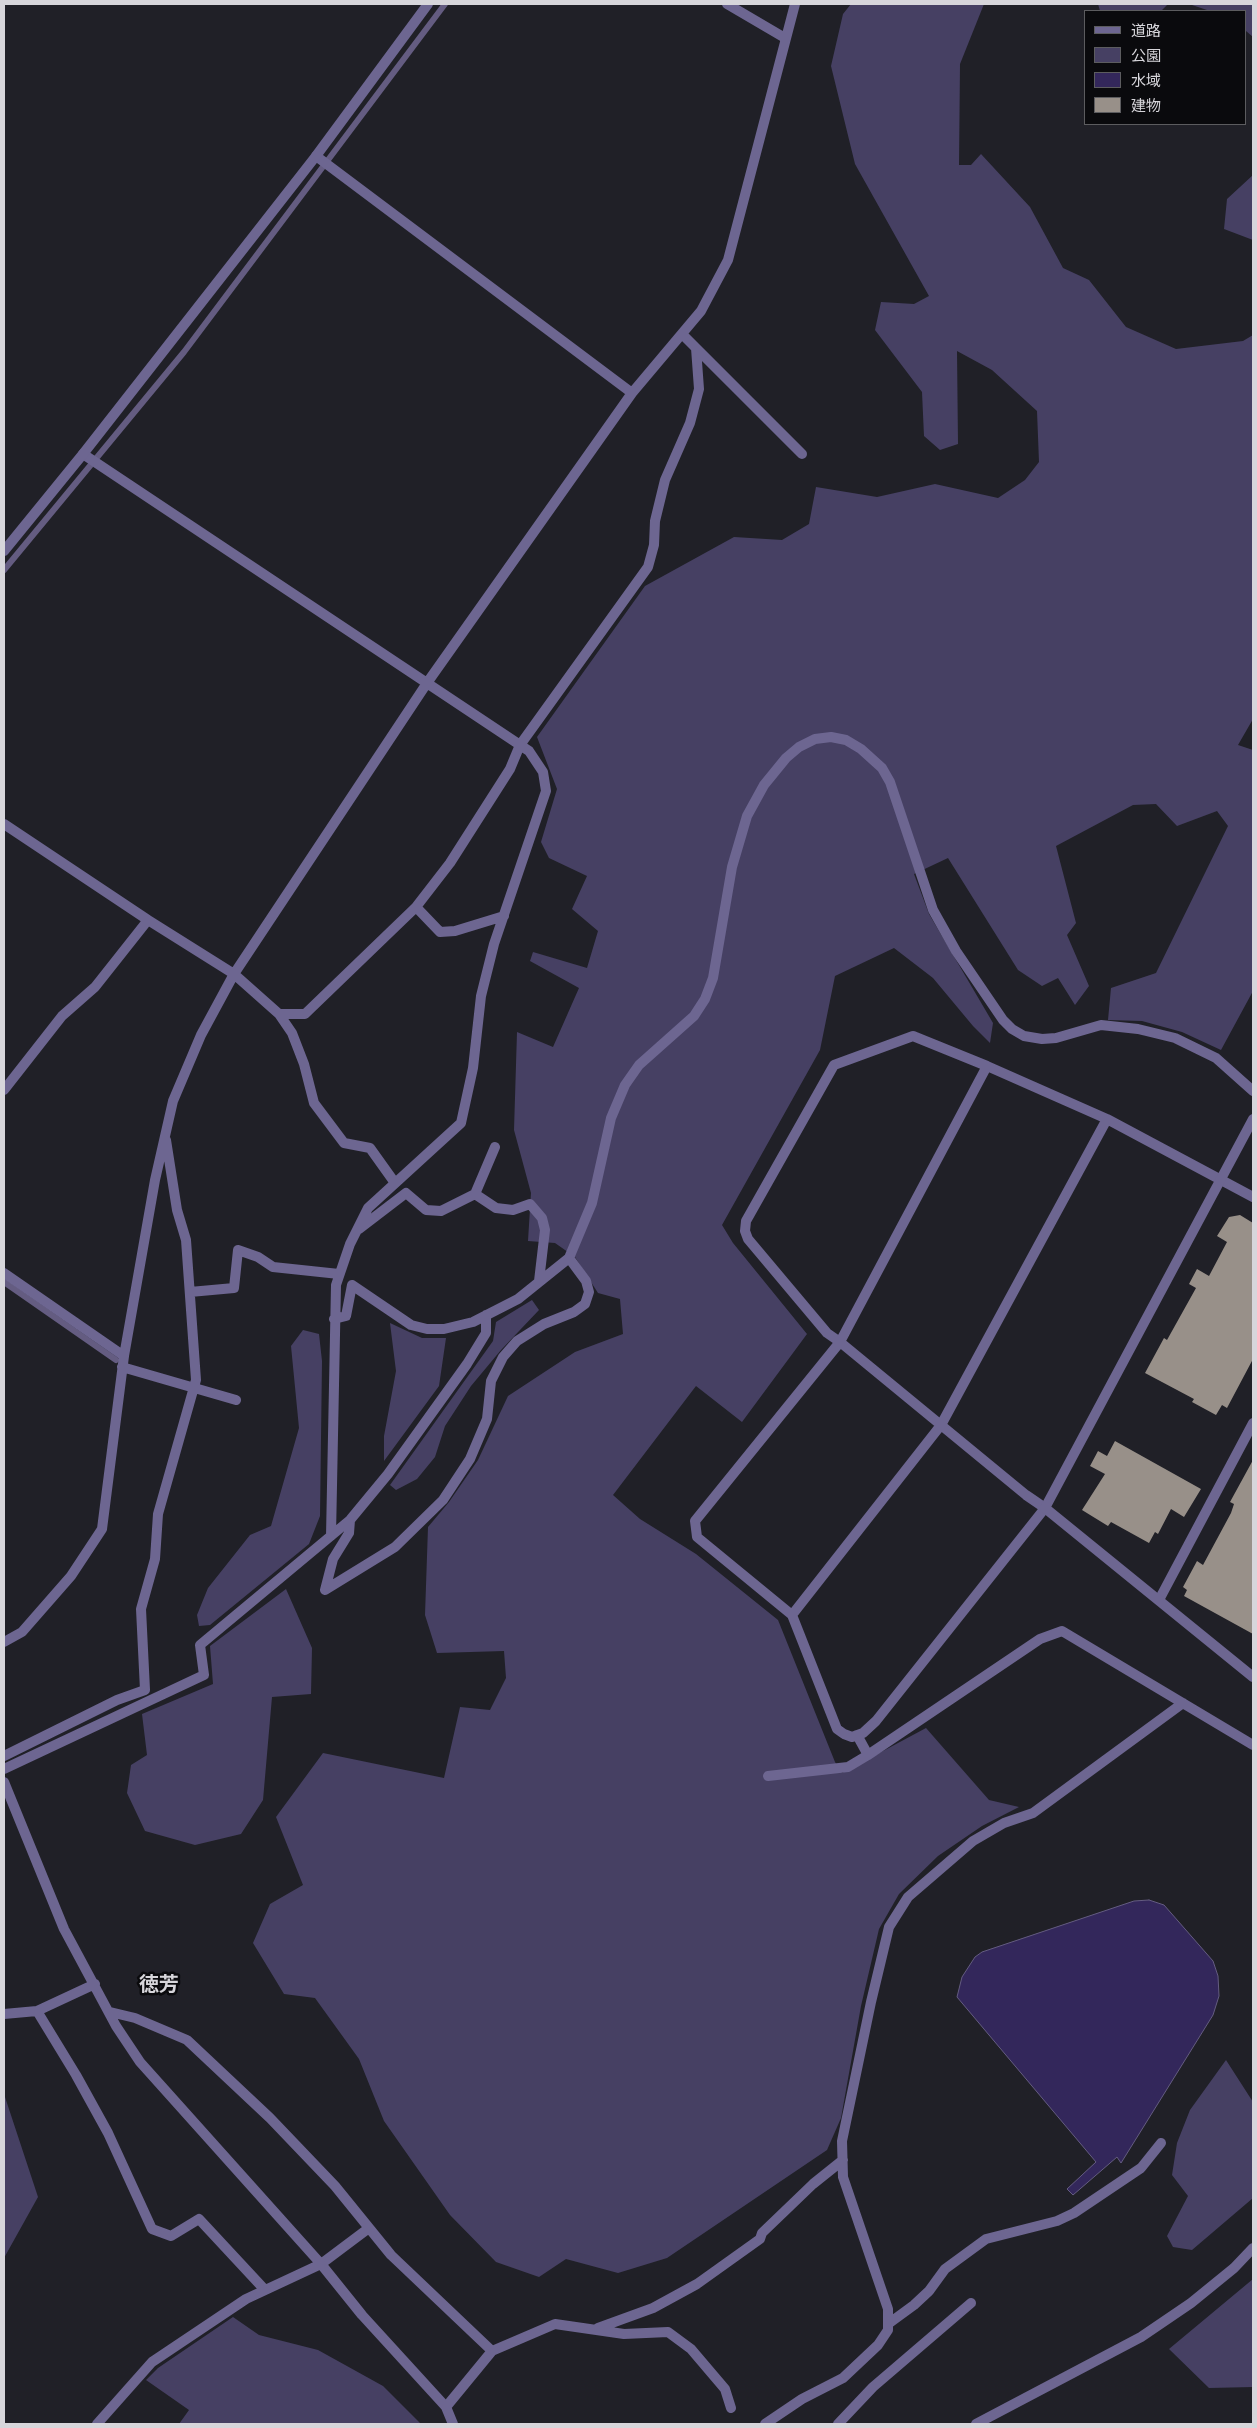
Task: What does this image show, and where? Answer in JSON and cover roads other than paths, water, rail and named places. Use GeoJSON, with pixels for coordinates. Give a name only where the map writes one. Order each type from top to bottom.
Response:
{"type":"FeatureCollection","features":[{"type":"Feature","properties":{"kind":"street"},"geometry":{"type":"LineString","coordinates":[[4,551],[91,459],[324,162],[428,4]]}},
{"type":"Feature","properties":{"kind":"street"},"geometry":{"type":"LineString","coordinates":[[726,4],[785,38]]}},
{"type":"Feature","properties":{"kind":"street"},"geometry":{"type":"LineString","coordinates":[[4,1642],[22,1632],[71,1576],[102,1529],[123,1361],[154,1180],[173,1101],[201,1035],[234,974],[427,683],[632,393],[701,311],[728,260],[795,4]]}},
{"type":"Feature","properties":{"kind":"street"},"geometry":{"type":"LineString","coordinates":[[324,162],[632,393]]}},
{"type":"Feature","properties":{"kind":"street"},"geometry":{"type":"LineString","coordinates":[[682,334],[802,454]]}},
{"type":"Feature","properties":{"kind":"street"},"geometry":{"type":"LineString","coordinates":[[279,1014],[305,1014],[416,907],[450,863],[510,769],[520,745],[648,567],[654,545],[656,521],[665,480],[690,423],[699,389],[696,348]]}},
{"type":"Feature","properties":{"kind":"street"},"geometry":{"type":"LineString","coordinates":[[91,459],[529,751],[542,772],[546,791],[504,916],[481,996],[473,1068],[461,1123],[368,1208],[356,1231],[339,1274],[336,1285],[334,1319],[331,1536]]}},
{"type":"Feature","properties":{"kind":"street"},"geometry":{"type":"LineString","coordinates":[[334,1319],[346,1316],[352,1285],[412,1325],[427,1330],[444,1329],[473,1322],[518,1299],[569,1258],[592,1203],[611,1118],[625,1085],[639,1065],[694,1016],[708,992],[713,978],[732,867],[747,816],[764,785],[786,758],[799,747],[815,738],[832,737],[846,740],[862,749],[882,768],[890,782],[933,910],[956,951],[1003,1020],[1012,1029],[1024,1036],[1042,1039],[1056,1038],[1101,1026],[1138,1029],[1175,1038],[1216,1058],[1253,1091]]}},
{"type":"Feature","properties":{"kind":"street"},"geometry":{"type":"LineString","coordinates":[[4,824],[148,920],[234,974],[279,1014],[292,1033],[304,1064],[314,1103],[344,1144],[370,1148],[395,1183]]}},
{"type":"Feature","properties":{"kind":"street"},"geometry":{"type":"LineString","coordinates":[[416,907],[440,932],[455,931],[504,916]]}},
{"type":"Feature","properties":{"kind":"street"},"geometry":{"type":"LineString","coordinates":[[4,1090],[62,1016],[95,987],[148,920]]}},
{"type":"Feature","properties":{"kind":"street"},"geometry":{"type":"LineString","coordinates":[[1253,1197],[1107,1119],[987,1066],[912,1036],[834,1066],[746,1221],[745,1231],[748,1239],[827,1332],[1253,1677]]}},
{"type":"Feature","properties":{"kind":"street"},"geometry":{"type":"LineString","coordinates":[[987,1066],[840,1342],[695,1521],[697,1537],[792,1615],[837,1729],[852,1737],[863,1733],[876,1721],[1045,1508],[1253,1119]]}},
{"type":"Feature","properties":{"kind":"street"},"geometry":{"type":"LineString","coordinates":[[792,1615],[941,1426],[1107,1119]]}},
{"type":"Feature","properties":{"kind":"street"},"geometry":{"type":"LineString","coordinates":[[4,1756],[117,1700],[144,1690],[141,1609],[154,1559],[158,1514],[196,1380],[186,1240],[177,1210],[165,1134]]}},
{"type":"Feature","properties":{"kind":"street"},"geometry":{"type":"LineString","coordinates":[[356,1231],[406,1194],[426,1210],[441,1211],[475,1194],[495,1147]]}},
{"type":"Feature","properties":{"kind":"street"},"geometry":{"type":"LineString","coordinates":[[475,1194],[496,1208],[513,1210],[530,1204],[542,1218],[545,1230],[539,1281]]}},
{"type":"Feature","properties":{"kind":"street"},"geometry":{"type":"LineString","coordinates":[[190,1292],[234,1288],[238,1250],[258,1257],[273,1266],[339,1274]]}},
{"type":"Feature","properties":{"kind":"street"},"geometry":{"type":"LineString","coordinates":[[350,1520],[348,1533],[334,1559],[325,1590],[395,1547],[444,1500],[470,1458],[487,1419],[491,1381],[503,1356],[517,1341],[544,1324],[574,1312],[585,1304],[589,1292],[586,1281],[569,1258]]}},
{"type":"Feature","properties":{"kind":"street"},"geometry":{"type":"LineString","coordinates":[[4,1273],[123,1361],[194,1389],[236,1400]]}},
{"type":"Feature","properties":{"kind":"street"},"geometry":{"type":"LineString","coordinates":[[4,1769],[204,1675],[200,1645],[350,1520],[388,1474],[467,1364],[486,1333],[486,1316]]}},
{"type":"Feature","properties":{"kind":"street"},"geometry":{"type":"LineString","coordinates":[[1159,1600],[1253,1423]]}},
{"type":"Feature","properties":{"kind":"street"},"geometry":{"type":"LineString","coordinates":[[768,1776],[848,1767],[1040,1639],[1062,1631],[1253,1745]]}},
{"type":"Feature","properties":{"kind":"street"},"geometry":{"type":"LineString","coordinates":[[766,2424],[802,2399],[843,2378],[878,2345],[888,2330],[888,2309],[843,2177],[842,2141],[870,2002],[890,1927],[908,1898],[973,1841],[1004,1823],[1032,1813],[1182,1702]]}},
{"type":"Feature","properties":{"kind":"street"},"geometry":{"type":"LineString","coordinates":[[857,1735],[868,1755]]}},
{"type":"Feature","properties":{"kind":"street"},"geometry":{"type":"LineString","coordinates":[[4,1782],[64,1929],[116,2026],[140,2062],[321,2264],[362,2315],[446,2407],[453,2424]]}},
{"type":"Feature","properties":{"kind":"street"},"geometry":{"type":"LineString","coordinates":[[4,2014],[37,2011],[95,1984]]}},
{"type":"Feature","properties":{"kind":"street"},"geometry":{"type":"LineString","coordinates":[[37,2011],[76,2075],[108,2133],[152,2229],[172,2236],[198,2219],[265,2290]]}},
{"type":"Feature","properties":{"kind":"street"},"geometry":{"type":"LineString","coordinates":[[110,2012],[135,2018],[187,2040],[270,2118],[335,2186],[391,2256],[492,2351]]}},
{"type":"Feature","properties":{"kind":"street"},"geometry":{"type":"LineString","coordinates":[[888,2324],[914,2305],[929,2291],[945,2269],[986,2239],[1057,2221],[1074,2213],[1141,2168],[1161,2144]]}},
{"type":"Feature","properties":{"kind":"street"},"geometry":{"type":"LineString","coordinates":[[597,2329],[653,2308],[697,2284],[760,2239],[762,2233],[813,2184],[842,2160]]}},
{"type":"Feature","properties":{"kind":"street"},"geometry":{"type":"LineString","coordinates":[[97,2424],[152,2362],[246,2299],[295,2278],[321,2264],[369,2228]]}},
{"type":"Feature","properties":{"kind":"street"},"geometry":{"type":"LineString","coordinates":[[976,2424],[1141,2337],[1191,2303],[1234,2268],[1253,2248]]}},
{"type":"Feature","properties":{"kind":"street"},"geometry":{"type":"LineString","coordinates":[[838,2424],[874,2387],[971,2303]]}},
{"type":"Feature","properties":{"kind":"street"},"geometry":{"type":"LineString","coordinates":[[446,2407],[492,2351],[555,2324],[624,2334],[668,2332],[691,2349],[724,2389],[731,2408]]}},
{"type":"Feature","properties":{"kind":"water"},"geometry":{"type":"Polygon","coordinates":[[[1149,1900],[1164,1905],[1213,1961],[1218,1976],[1219,1996],[1213,2015],[1121,2163],[1117,2157],[1073,2195],[1067,2189],[1096,2162],[957,1997],[962,1977],[975,1957],[982,1952],[1134,1901],[1149,1900]]]}},
{"type":"Feature","properties":{"kind":"waterway"},"geometry":{"type":"LineString","coordinates":[[4,570],[184,352],[445,4]]}},
{"type":"Feature","properties":{"kind":"waterway"},"geometry":{"type":"LineString","coordinates":[[4,1282],[116,1360]]}},
{"type":"Feature","properties":{"kind":"district","name":"徳芳"},"geometry":{"type":"Point","coordinates":[159,1985]}}]}
